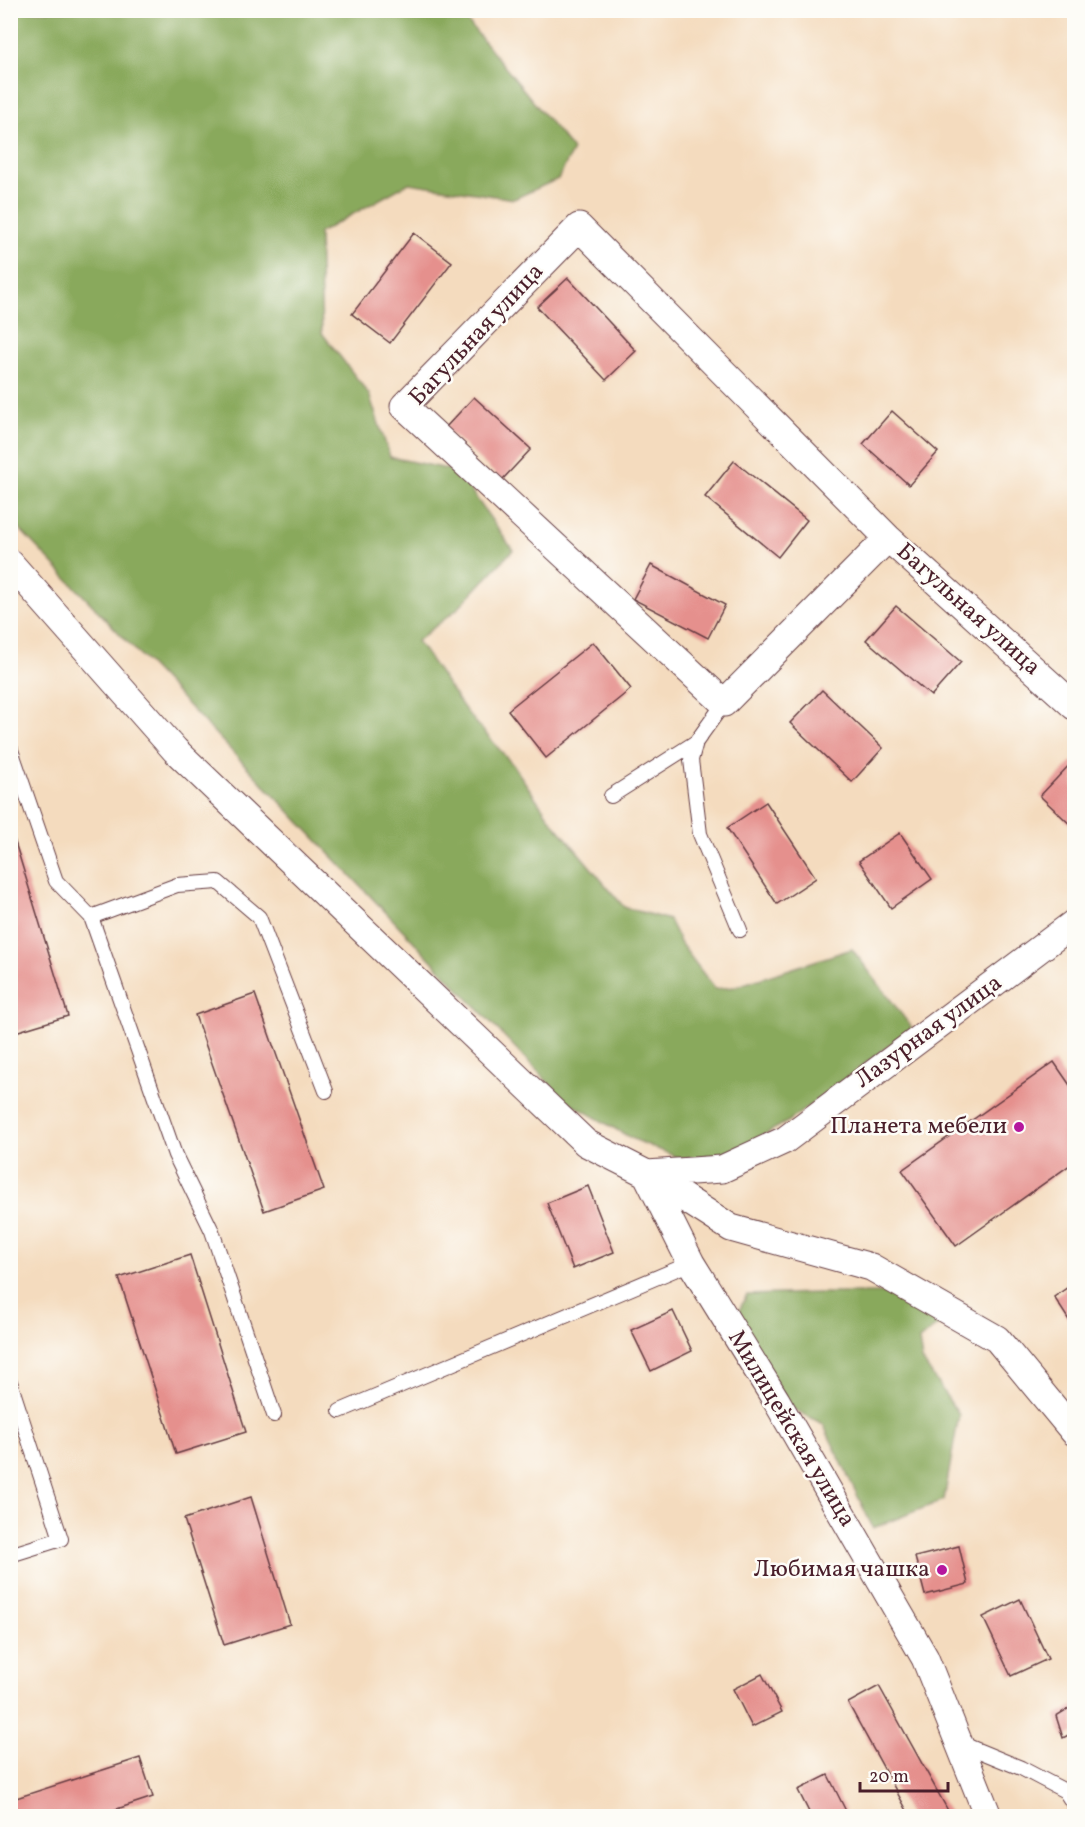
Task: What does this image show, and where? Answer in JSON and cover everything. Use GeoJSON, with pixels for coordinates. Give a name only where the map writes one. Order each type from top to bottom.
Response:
{"type":"FeatureCollection","features":[{"type":"Feature","properties":{"kind":"street","name":"Багульная улица"},"geometry":{"type":"LineString","coordinates":[[888,538],[724,703],[404,406],[579,227],[888,538],[1074,706]]}},
{"type":"Feature","properties":{"kind":"street"},"geometry":{"type":"LineString","coordinates":[[10,563],[175,750],[586,1143],[646,1174],[731,1228],[872,1267],[997,1339],[1074,1432]]}},
{"type":"Feature","properties":{"kind":"street","name":"Лазурная улица"},"geometry":{"type":"LineString","coordinates":[[646,1174],[722,1169],[785,1140],[1074,923]]}},
{"type":"Feature","properties":{"kind":"street","name":"Милицейская улица"},"geometry":{"type":"LineString","coordinates":[[646,1174],[691,1263],[776,1400],[925,1658],[988,1816]]}},
{"type":"Feature","properties":{"kind":"lane"},"geometry":{"type":"LineString","coordinates":[[724,703],[696,742],[691,760],[700,834],[740,930]]}},
{"type":"Feature","properties":{"kind":"lane"},"geometry":{"type":"LineString","coordinates":[[611,796],[696,742]]}},
{"type":"Feature","properties":{"kind":"lane"},"geometry":{"type":"LineString","coordinates":[[10,747],[56,881],[91,917],[175,1155],[212,1231],[274,1415]]}},
{"type":"Feature","properties":{"kind":"lane"},"geometry":{"type":"LineString","coordinates":[[91,917],[177,885],[218,882],[259,917],[326,1091]]}},
{"type":"Feature","properties":{"kind":"lane"},"geometry":{"type":"LineString","coordinates":[[340,1411],[691,1263]]}},
{"type":"Feature","properties":{"kind":"lane"},"geometry":{"type":"LineString","coordinates":[[10,1382],[61,1539],[10,1555]]}},
{"type":"Feature","properties":{"kind":"lane"},"geometry":{"type":"LineString","coordinates":[[960,1743],[1022,1768],[1065,1791],[1074,1805]]}},
{"type":"Feature","properties":{"kind":"green space"},"geometry":{"type":"Polygon","coordinates":[[[11,11],[459,11],[573,150],[558,179],[514,199],[409,183],[319,233],[322,333],[369,394],[390,457],[457,471],[513,550],[456,610],[417,641],[466,711],[513,765],[551,820],[624,907],[669,920],[681,944],[715,989],[734,987],[852,949],[912,1028],[789,1121],[726,1155],[679,1158],[631,1138],[565,1100],[11,520],[11,11]]]}},
{"type":"Feature","properties":{"kind":"green space"},"geometry":{"type":"Polygon","coordinates":[[[891,1293],[943,1321],[919,1340],[922,1360],[959,1415],[944,1500],[873,1528],[823,1424],[776,1400],[736,1316],[747,1295],[891,1293]]]}},
{"type":"Feature","properties":{"kind":"building"},"geometry":{"type":"Polygon","coordinates":[[[414,233],[452,262],[390,343],[352,314],[414,233]]]}},
{"type":"Feature","properties":{"kind":"building"},"geometry":{"type":"Polygon","coordinates":[[[568,278],[636,351],[606,380],[537,307],[568,278]]]}},
{"type":"Feature","properties":{"kind":"building"},"geometry":{"type":"Polygon","coordinates":[[[474,397],[531,449],[502,480],[445,428],[474,397]]]}},
{"type":"Feature","properties":{"kind":"building"},"geometry":{"type":"Polygon","coordinates":[[[892,411],[938,452],[909,485],[863,444],[892,411]]]}},
{"type":"Feature","properties":{"kind":"building"},"geometry":{"type":"Polygon","coordinates":[[[734,461],[807,520],[778,557],[705,497],[734,461]]]}},
{"type":"Feature","properties":{"kind":"building"},"geometry":{"type":"Polygon","coordinates":[[[651,565],[725,605],[708,638],[633,599],[651,565]]]}},
{"type":"Feature","properties":{"kind":"building"},"geometry":{"type":"Polygon","coordinates":[[[896,606],[961,662],[931,696],[866,640],[896,606]]]}},
{"type":"Feature","properties":{"kind":"building"},"geometry":{"type":"Polygon","coordinates":[[[593,642],[631,689],[546,758],[508,710],[593,642]]]}},
{"type":"Feature","properties":{"kind":"building"},"geometry":{"type":"Polygon","coordinates":[[[822,690],[883,748],[852,782],[790,723],[822,690]]]}},
{"type":"Feature","properties":{"kind":"building"},"geometry":{"type":"Polygon","coordinates":[[[1074,762],[1074,828],[1040,796],[1074,762]]]}},
{"type":"Feature","properties":{"kind":"building"},"geometry":{"type":"Polygon","coordinates":[[[766,802],[816,878],[777,904],[727,828],[766,802]]]}},
{"type":"Feature","properties":{"kind":"building"},"geometry":{"type":"Polygon","coordinates":[[[11,829],[68,1016],[12,1033],[10,1026],[11,829]]]}},
{"type":"Feature","properties":{"kind":"building"},"geometry":{"type":"Polygon","coordinates":[[[900,833],[932,879],[891,908],[859,861],[900,833]]]}},
{"type":"Feature","properties":{"kind":"building"},"geometry":{"type":"Polygon","coordinates":[[[255,994],[324,1190],[264,1211],[195,1015],[255,994]]]}},
{"type":"Feature","properties":{"kind":"building","name":"Планета мебели"},"geometry":{"type":"Polygon","coordinates":[[[1054,1062],[1074,1091],[1074,1162],[956,1246],[902,1170],[1054,1062]]]}},
{"type":"Feature","properties":{"kind":"building"},"geometry":{"type":"Polygon","coordinates":[[[588,1186],[614,1252],[573,1269],[547,1203],[588,1186]]]}},
{"type":"Feature","properties":{"kind":"building"},"geometry":{"type":"Polygon","coordinates":[[[190,1255],[246,1432],[176,1454],[119,1278],[190,1255]]]}},
{"type":"Feature","properties":{"kind":"building"},"geometry":{"type":"Polygon","coordinates":[[[1074,1283],[1074,1328],[1054,1297],[1074,1283]]]}},
{"type":"Feature","properties":{"kind":"building"},"geometry":{"type":"Polygon","coordinates":[[[673,1311],[692,1351],[651,1371],[631,1330],[673,1311]]]}},
{"type":"Feature","properties":{"kind":"building"},"geometry":{"type":"Polygon","coordinates":[[[251,1497],[290,1624],[224,1645],[184,1519],[251,1497]]]}},
{"type":"Feature","properties":{"kind":"building","name":"Любимая чашка"},"geometry":{"type":"Polygon","coordinates":[[[959,1546],[968,1584],[925,1595],[915,1557],[959,1546]]]}},
{"type":"Feature","properties":{"kind":"building"},"geometry":{"type":"Polygon","coordinates":[[[1020,1599],[1048,1659],[1011,1676],[983,1617],[1020,1599]]]}},
{"type":"Feature","properties":{"kind":"building"},"geometry":{"type":"Polygon","coordinates":[[[762,1674],[782,1712],[752,1727],[733,1689],[762,1674]]]}},
{"type":"Feature","properties":{"kind":"building"},"geometry":{"type":"Polygon","coordinates":[[[879,1686],[951,1816],[910,1816],[848,1703],[879,1686]]]}},
{"type":"Feature","properties":{"kind":"building"},"geometry":{"type":"Polygon","coordinates":[[[1074,1705],[1074,1732],[1063,1738],[1056,1716],[1074,1705]]]}},
{"type":"Feature","properties":{"kind":"building"},"geometry":{"type":"Polygon","coordinates":[[[140,1758],[153,1797],[111,1811],[113,1816],[10,1816],[10,1800],[140,1758]]]}},
{"type":"Feature","properties":{"kind":"building"},"geometry":{"type":"Polygon","coordinates":[[[828,1775],[846,1811],[834,1816],[811,1816],[798,1790],[828,1775]]]}},
{"type":"Feature","properties":{"kind":"place","name":"Планета мебели"},"geometry":{"type":"Point","coordinates":[1019,1127]}},
{"type":"Feature","properties":{"kind":"place","name":"Любимая чашка"},"geometry":{"type":"Point","coordinates":[942,1570]}}]}
